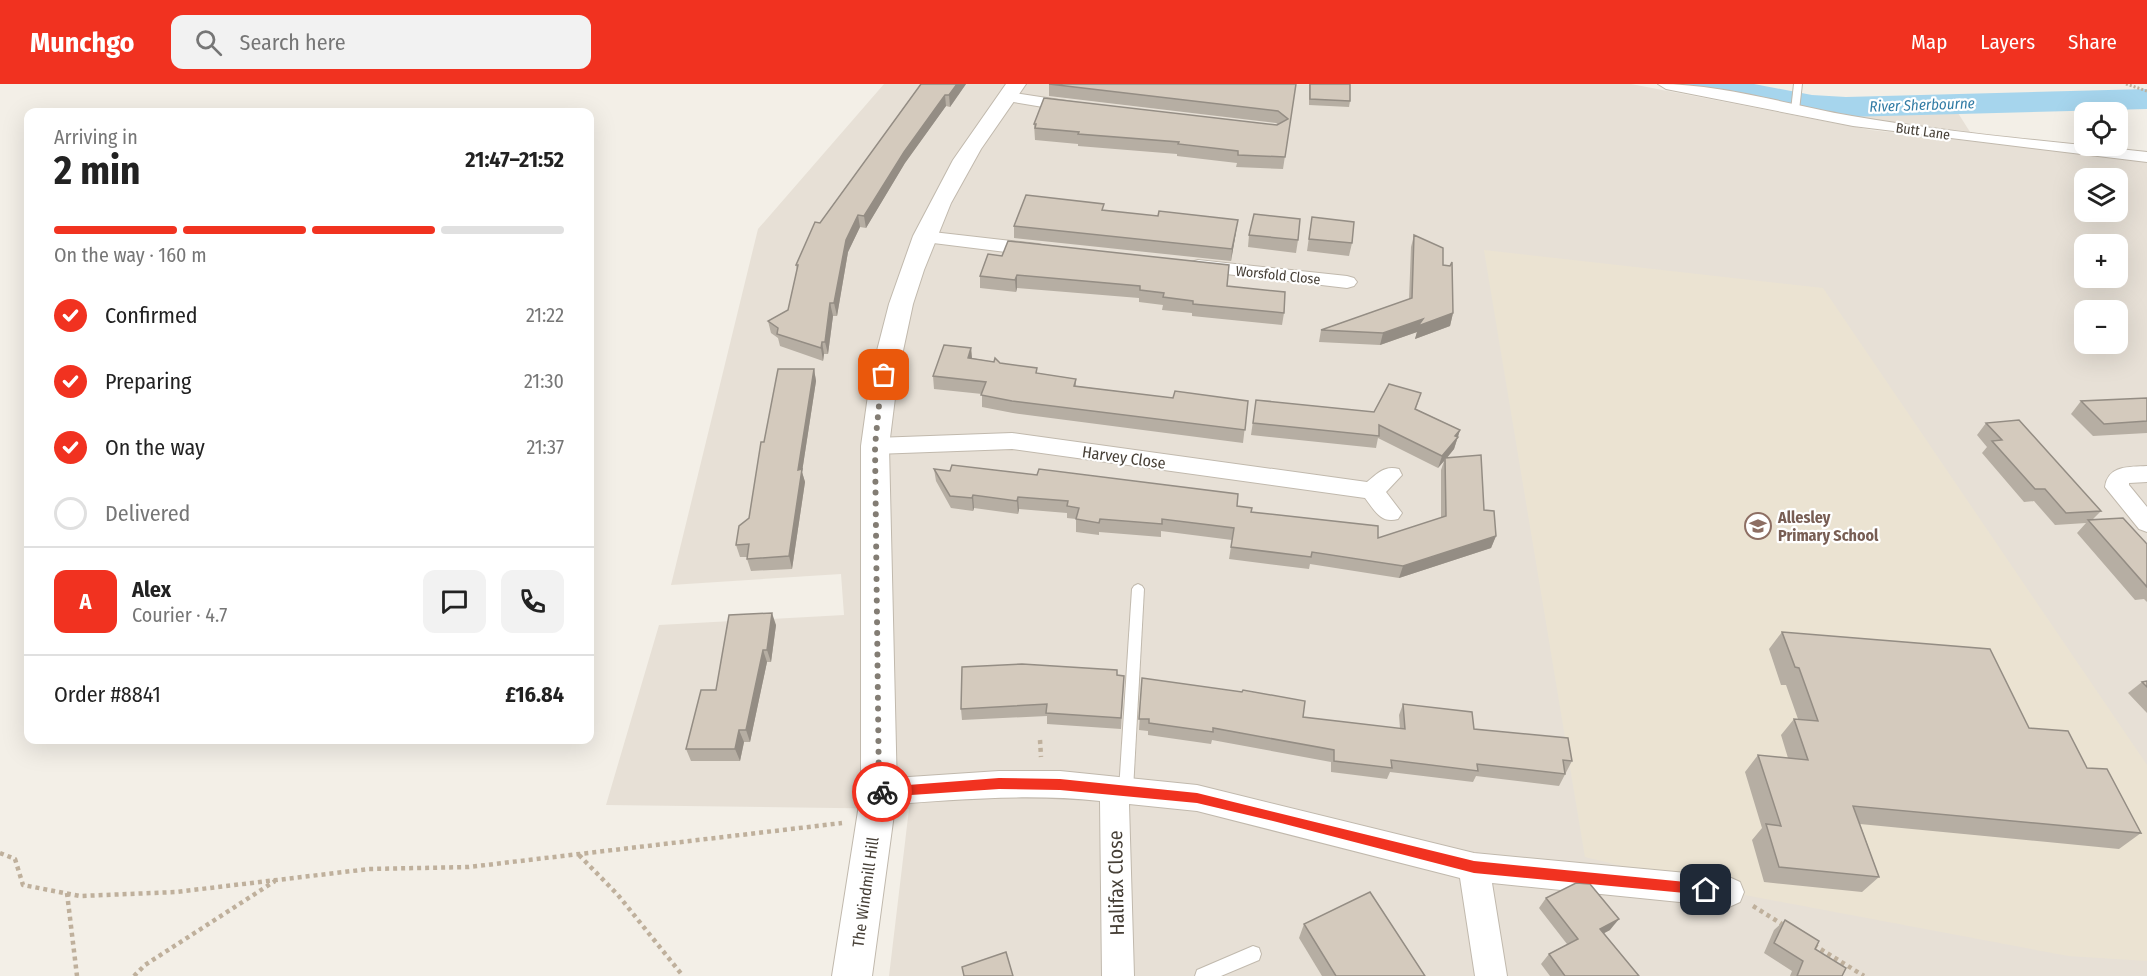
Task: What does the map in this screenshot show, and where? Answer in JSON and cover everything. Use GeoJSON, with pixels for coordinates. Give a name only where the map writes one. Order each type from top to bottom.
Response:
{"type":"FeatureCollection","features":[{"type":"Feature","properties":{"kind":"street","name":"Butt Lane"},"geometry":{"type":"LineString","coordinates":[[1666,84],[1699,86],[1939,134],[2147,157]]}},
{"type":"Feature","properties":{"kind":"street"},"geometry":{"type":"LineString","coordinates":[[1012,91],[1087,109]]}},
{"type":"Feature","properties":{"kind":"street","name":"The Windmill Hill"},"geometry":{"type":"LineString","coordinates":[[852,976],[877,806],[875,446],[880,395],[900,307],[924,237],[957,170],[1012,91]]}},
{"type":"Feature","properties":{"kind":"street"},"geometry":{"type":"LineString","coordinates":[[924,237],[1051,251]]}},
{"type":"Feature","properties":{"kind":"street","name":"Worsfold Close"},"geometry":{"type":"LineString","coordinates":[[1181,265],[1353,277],[1360,299]]}},
{"type":"Feature","properties":{"kind":"street","name":"Harvey Close"},"geometry":{"type":"LineString","coordinates":[[875,446],[1012,441],[1372,491]]}},
{"type":"Feature","properties":{"kind":"street"},"geometry":{"type":"LineString","coordinates":[[2147,474],[2124,475],[2118,479],[2116,487],[2147,523]]}},
{"type":"Feature","properties":{"kind":"street"},"geometry":{"type":"LineString","coordinates":[[1390,513],[1372,491],[1391,475]]}},
{"type":"Feature","properties":{"kind":"street"},"geometry":{"type":"LineString","coordinates":[[877,806],[999,783],[1060,784],[1120,790],[1197,798],[1277,816],[1474,867],[1730,892]]}},
{"type":"Feature","properties":{"kind":"street","name":"Halifax Close"},"geometry":{"type":"LineString","coordinates":[[1118,976],[1120,790]]}},
{"type":"Feature","properties":{"kind":"street"},"geometry":{"type":"LineString","coordinates":[[1474,867],[1491,976]]}},
{"type":"Feature","properties":{"kind":"lane"},"geometry":{"type":"LineString","coordinates":[[1796,105],[1798,84]]}},
{"type":"Feature","properties":{"kind":"lane"},"geometry":{"type":"LineString","coordinates":[[1120,790],[1138,589]]}},
{"type":"Feature","properties":{"kind":"lane"},"geometry":{"type":"LineString","coordinates":[[1203,976],[1253,954]]}},
{"type":"Feature","properties":{"kind":"path"},"geometry":{"type":"LineString","coordinates":[[2126,84],[2147,91]]}},
{"type":"Feature","properties":{"kind":"path"},"geometry":{"type":"LineString","coordinates":[[2132,84],[2147,91]]}},
{"type":"Feature","properties":{"kind":"path"},"geometry":{"type":"LineString","coordinates":[[0,853],[15,859],[23,885],[80,896],[176,892],[369,868],[469,867],[579,855],[877,806]]}},
{"type":"Feature","properties":{"kind":"path"},"geometry":{"type":"LineString","coordinates":[[579,855],[618,895],[683,976]]}},
{"type":"Feature","properties":{"kind":"path"},"geometry":{"type":"LineString","coordinates":[[134,976],[145,965],[276,880]]}},
{"type":"Feature","properties":{"kind":"path"},"geometry":{"type":"LineString","coordinates":[[1730,892],[1787,928]]}},
{"type":"Feature","properties":{"kind":"path"},"geometry":{"type":"LineString","coordinates":[[68,893],[76,976]]}},
{"type":"Feature","properties":{"kind":"path"},"geometry":{"type":"LineString","coordinates":[[1806,940],[1864,976]]}},
{"type":"Feature","properties":{"kind":"shaded area"},"geometry":{"type":"Polygon","coordinates":[[[884,84],[1631,84],[1871,130],[2074,153],[2074,156],[2102,156],[2147,161],[2147,976],[889,976],[909,809],[606,805],[659,625],[844,615],[841,574],[671,585],[758,229],[884,84]]]}},
{"type":"Feature","properties":{"kind":"shaded area"},"geometry":{"type":"Polygon","coordinates":[[[1951,102],[1970,132],[1892,123],[1827,112],[1827,106],[1951,102]]]}},
{"type":"Feature","properties":{"kind":"shaded area","name":"Allesley Primary School"},"geometry":{"type":"Polygon","coordinates":[[[1484,250],[1823,288],[2147,765],[2147,961],[2068,956],[1729,892],[1585,857],[1484,250]]]}},
{"type":"Feature","properties":{"kind":"building"},"geometry":{"type":"Polygon","coordinates":[[[921,84],[957,84],[949,95],[945,95],[904,152],[864,216],[858,215],[846,240],[834,303],[830,303],[825,342],[822,342],[821,348],[777,334],[778,328],[768,321],[788,310],[798,265],[796,265],[815,222],[820,223],[921,84]]]}},
{"type":"Feature","properties":{"kind":"building"},"geometry":{"type":"Polygon","coordinates":[[[1049,84],[1296,84],[1285,157],[1238,155],[1238,151],[1178,144],[1179,142],[1078,134],[1079,132],[1035,128],[1036,124],[1034,124],[1044,98],[1277,125],[1288,119],[1278,111],[1049,84]]]}},
{"type":"Feature","properties":{"kind":"building"},"geometry":{"type":"Polygon","coordinates":[[[1310,84],[1350,84],[1350,101],[1310,99],[1310,84]]]}},
{"type":"Feature","properties":{"kind":"building"},"geometry":{"type":"Polygon","coordinates":[[[1026,195],[1104,204],[1102,210],[1158,216],[1159,211],[1238,220],[1232,249],[1014,226],[1026,195]]]}},
{"type":"Feature","properties":{"kind":"building"},"geometry":{"type":"Polygon","coordinates":[[[1254,214],[1300,219],[1298,240],[1249,235],[1254,214]]]}},
{"type":"Feature","properties":{"kind":"building"},"geometry":{"type":"Polygon","coordinates":[[[1312,217],[1354,222],[1352,243],[1309,239],[1312,217]]]}},
{"type":"Feature","properties":{"kind":"building"},"geometry":{"type":"Polygon","coordinates":[[[1414,235],[1443,248],[1443,265],[1450,266],[1452,262],[1453,313],[1418,326],[1423,319],[1383,333],[1321,330],[1412,298],[1414,235]]]}},
{"type":"Feature","properties":{"kind":"building"},"geometry":{"type":"Polygon","coordinates":[[[1008,241],[1229,265],[1227,286],[1285,292],[1284,313],[1193,304],[1193,301],[1163,297],[1164,293],[1140,290],[1140,286],[1017,275],[1015,280],[980,276],[988,254],[1002,256],[1008,241]]]}},
{"type":"Feature","properties":{"kind":"building"},"geometry":{"type":"Polygon","coordinates":[[[944,345],[971,348],[968,358],[994,362],[995,358],[1000,363],[1037,368],[1036,373],[1076,379],[1074,386],[1173,398],[1175,391],[1248,401],[1245,430],[1012,401],[981,395],[986,382],[933,376],[944,345]]]}},
{"type":"Feature","properties":{"kind":"building"},"geometry":{"type":"Polygon","coordinates":[[[778,369],[814,369],[798,470],[802,469],[789,556],[747,559],[749,544],[736,545],[739,526],[749,518],[761,442],[764,442],[778,369]]]}},
{"type":"Feature","properties":{"kind":"building"},"geometry":{"type":"Polygon","coordinates":[[[1389,384],[1421,393],[1415,409],[1460,430],[1455,436],[1458,437],[1442,456],[1379,425],[1379,436],[1253,423],[1256,400],[1374,412],[1389,384]]]}},
{"type":"Feature","properties":{"kind":"building"},"geometry":{"type":"Polygon","coordinates":[[[2147,398],[2147,421],[2104,424],[2081,401],[2147,398]]]}},
{"type":"Feature","properties":{"kind":"building"},"geometry":{"type":"Polygon","coordinates":[[[2019,420],[2101,511],[2066,513],[2045,489],[2035,489],[1992,441],[2002,440],[1986,423],[2019,420]]]}},
{"type":"Feature","properties":{"kind":"building"},"geometry":{"type":"Polygon","coordinates":[[[1481,455],[1484,510],[1494,511],[1496,536],[1403,566],[1312,552],[1311,557],[1231,547],[1234,528],[1162,519],[1162,524],[1100,519],[1099,523],[1076,519],[1079,508],[1067,506],[1068,501],[1018,497],[1017,501],[973,495],[972,498],[950,496],[934,469],[950,471],[952,465],[1037,475],[1039,469],[1238,494],[1237,506],[1252,508],[1251,512],[1378,526],[1378,538],[1446,516],[1445,458],[1481,455]]]}},
{"type":"Feature","properties":{"kind":"building"},"geometry":{"type":"Polygon","coordinates":[[[2123,518],[2147,544],[2147,587],[2088,520],[2123,518]]]}},
{"type":"Feature","properties":{"kind":"building"},"geometry":{"type":"Polygon","coordinates":[[[772,613],[767,650],[763,650],[746,730],[739,730],[735,749],[686,749],[701,690],[716,690],[729,615],[772,613]]]}},
{"type":"Feature","properties":{"kind":"building"},"geometry":{"type":"Polygon","coordinates":[[[1782,632],[1990,649],[2029,728],[2068,731],[2087,768],[2107,769],[2141,833],[1853,806],[1879,877],[1779,867],[1766,824],[1781,826],[1758,755],[1808,760],[1794,719],[1818,721],[1799,668],[1795,667],[1782,632]]]}},
{"type":"Feature","properties":{"kind":"building"},"geometry":{"type":"Polygon","coordinates":[[[1022,664],[1117,670],[1117,675],[1124,676],[1121,718],[1046,713],[1047,704],[961,709],[962,667],[1022,664]]]}},
{"type":"Feature","properties":{"kind":"building"},"geometry":{"type":"Polygon","coordinates":[[[1142,678],[1242,692],[1243,690],[1305,701],[1303,717],[1405,729],[1403,704],[1472,712],[1474,729],[1568,738],[1572,761],[1563,760],[1565,774],[1477,764],[1478,771],[1391,760],[1392,768],[1334,761],[1334,750],[1213,728],[1213,732],[1149,723],[1149,719],[1139,719],[1142,678]]]}},
{"type":"Feature","properties":{"kind":"building"},"geometry":{"type":"Polygon","coordinates":[[[1576,883],[1590,884],[1619,919],[1600,929],[1639,976],[1565,976],[1549,954],[1578,939],[1546,898],[1576,883]]]}},
{"type":"Feature","properties":{"kind":"building"},"geometry":{"type":"Polygon","coordinates":[[[1370,892],[1425,976],[1336,976],[1304,924],[1370,892]]]}},
{"type":"Feature","properties":{"kind":"building"},"geometry":{"type":"Polygon","coordinates":[[[1785,920],[1819,941],[1815,949],[1846,968],[1842,976],[1797,976],[1803,961],[1774,943],[1785,920]]]}},
{"type":"Feature","properties":{"kind":"building"},"geometry":{"type":"Polygon","coordinates":[[[1006,952],[1013,976],[964,976],[962,967],[1006,952]]]}},
{"type":"Feature","properties":{"kind":"waterway","name":"River Sherbourne"},"geometry":{"type":"LineString","coordinates":[[1699,84],[1812,105],[1846,107],[2147,99]]}},
{"type":"Feature","properties":{"kind":"way so far"},"geometry":{"type":"LineString","coordinates":[[882,792],[879,792],[875,446],[884,375]]}},
{"type":"Feature","properties":{"kind":"place","name":"Allesley Primary School"},"geometry":{"type":"Point","coordinates":[1758,526]}},
{"type":"Feature","properties":{"kind":"route"},"geometry":{"type":"LineString","coordinates":[[882,792],[999,783],[1060,784],[1197,798],[1277,816],[1474,867],[1706,890]]}}]}
